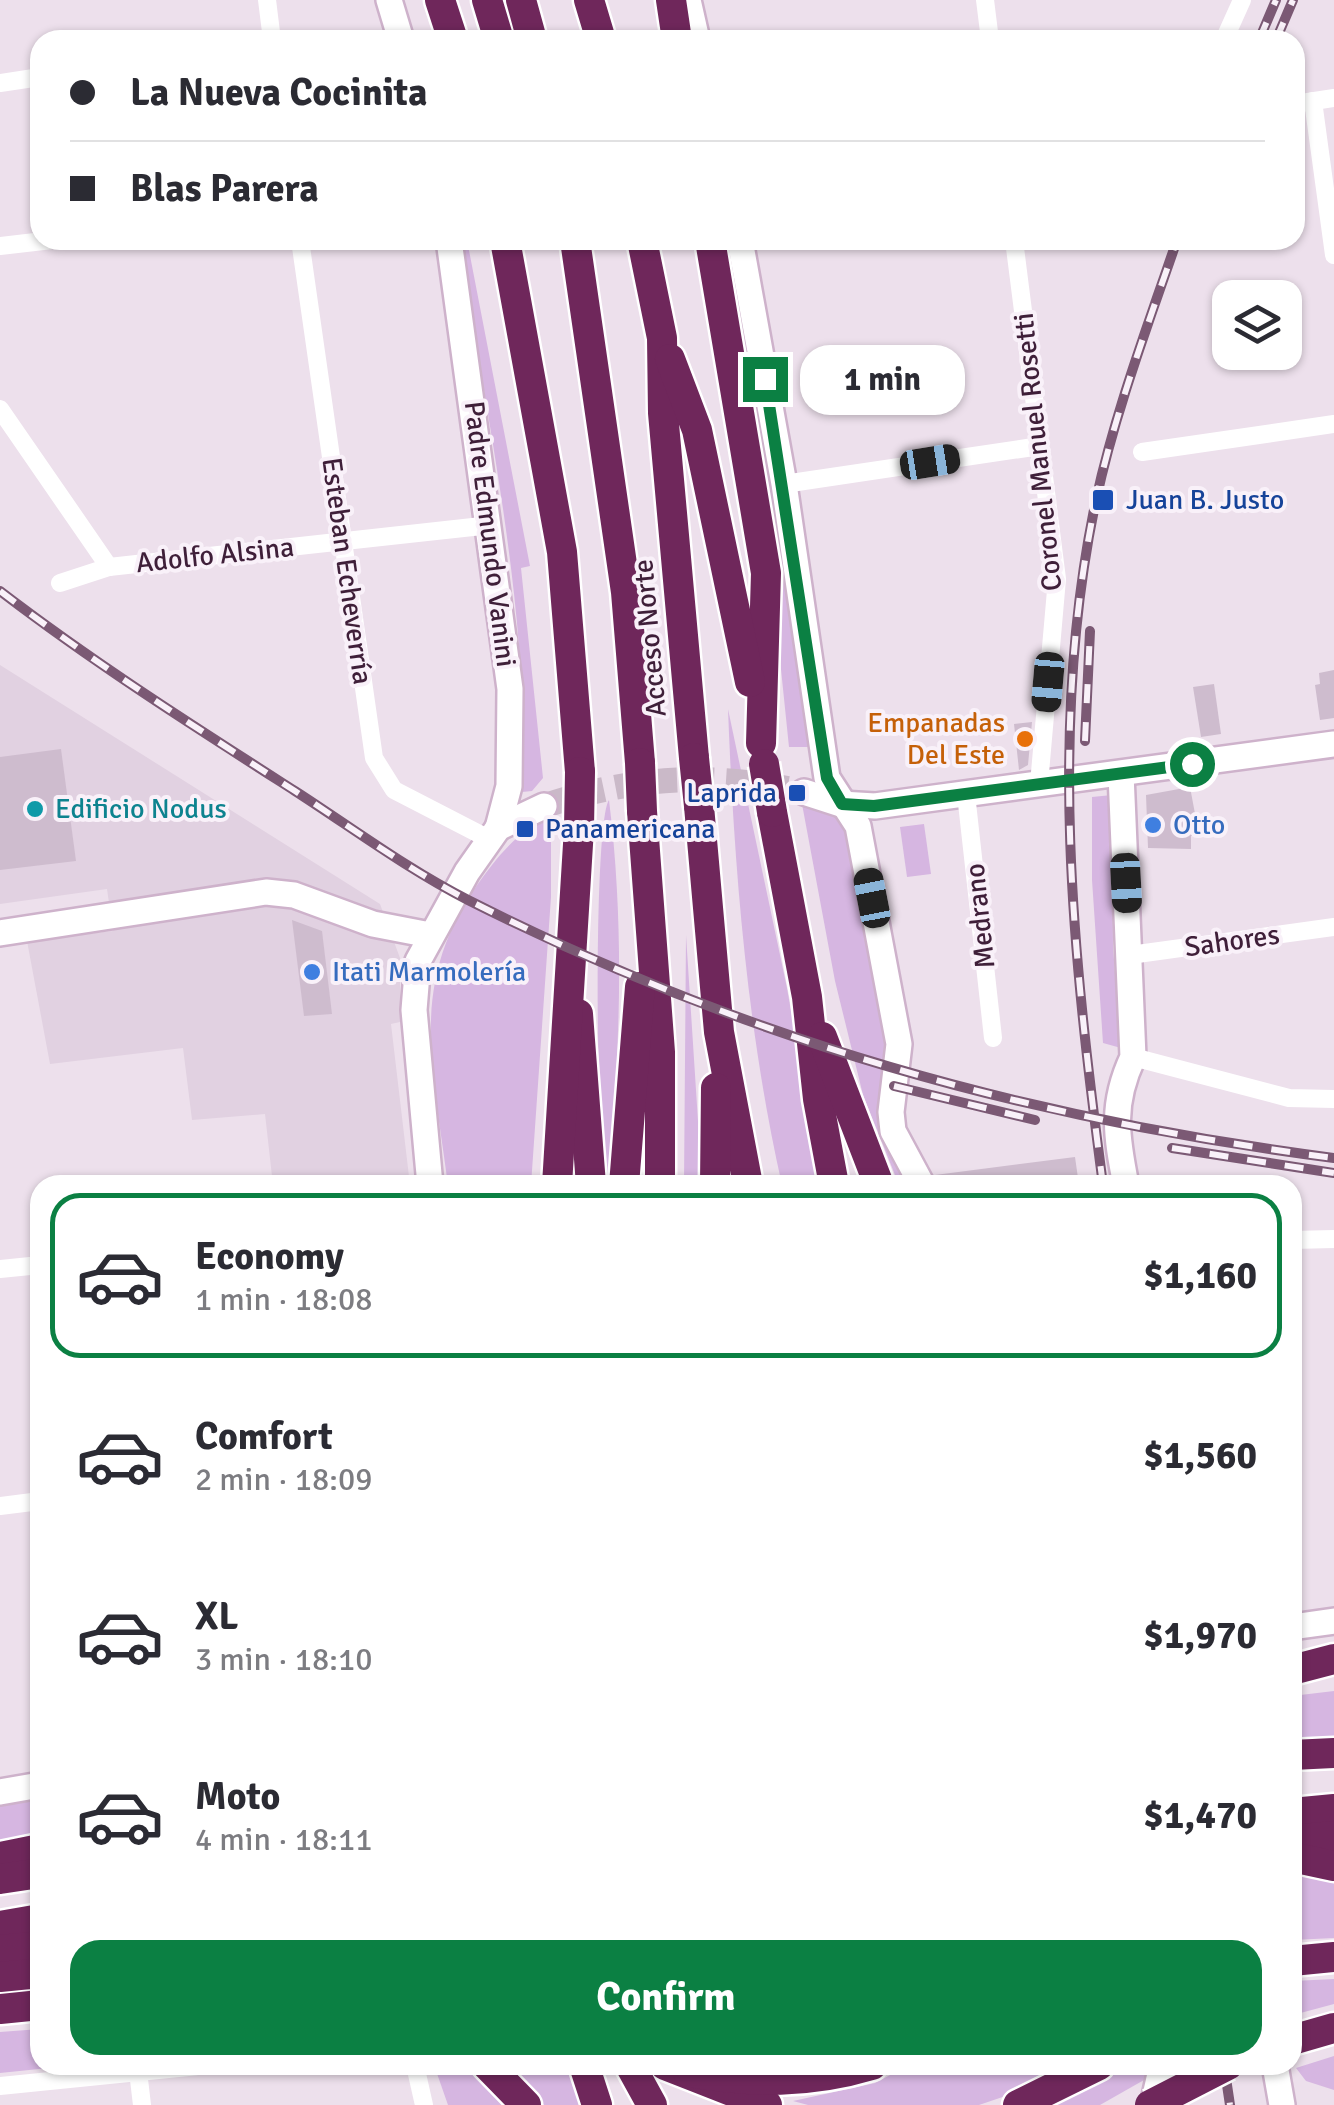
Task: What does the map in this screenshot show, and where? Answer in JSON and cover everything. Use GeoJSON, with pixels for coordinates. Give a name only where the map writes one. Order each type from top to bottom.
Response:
{"type":"FeatureCollection","features":[{"type":"Feature","properties":{"kind":"highway"},"geometry":{"type":"LineString","coordinates":[[440,0],[450,30]]}},
{"type":"Feature","properties":{"kind":"highway"},"geometry":{"type":"LineString","coordinates":[[486,0],[496,30]]}},
{"type":"Feature","properties":{"kind":"highway"},"geometry":{"type":"LineString","coordinates":[[521,0],[529,30]]}},
{"type":"Feature","properties":{"kind":"highway"},"geometry":{"type":"LineString","coordinates":[[589,0],[598,30]]}},
{"type":"Feature","properties":{"kind":"highway"},"geometry":{"type":"LineString","coordinates":[[671,0],[676,30]]}},
{"type":"Feature","properties":{"kind":"highway"},"geometry":{"type":"LineString","coordinates":[[507,250],[562,552],[580,772],[558,1175]]}},
{"type":"Feature","properties":{"kind":"highway"},"geometry":{"type":"LineString","coordinates":[[563,250],[587,326]]}},
{"type":"Feature","properties":{"kind":"highway","name":"Acceso Norte"},"geometry":{"type":"LineString","coordinates":[[577,250],[626,592],[647,899]]}},
{"type":"Feature","properties":{"kind":"highway","name":"Acceso Norte"},"geometry":{"type":"LineString","coordinates":[[644,250],[662,338],[663,414],[719,1032]]}},
{"type":"Feature","properties":{"kind":"highway"},"geometry":{"type":"LineString","coordinates":[[712,250],[766,573],[763,753]]}},
{"type":"Feature","properties":{"kind":"highway"},"geometry":{"type":"LineString","coordinates":[[662,338],[697,430],[727,554],[807,997],[818,1099],[832,1175]]}},
{"type":"Feature","properties":{"kind":"highway"},"geometry":{"type":"LineString","coordinates":[[625,1175],[647,899]]}},
{"type":"Feature","properties":{"kind":"highway"},"geometry":{"type":"LineString","coordinates":[[647,899],[660,1052],[660,1175]]}},
{"type":"Feature","properties":{"kind":"highway"},"geometry":{"type":"LineString","coordinates":[[571,957],[584,1058],[590,1175]]}},
{"type":"Feature","properties":{"kind":"highway"},"geometry":{"type":"LineString","coordinates":[[807,997],[875,1175]]}},
{"type":"Feature","properties":{"kind":"highway"},"geometry":{"type":"LineString","coordinates":[[719,1032],[746,1175]]}},
{"type":"Feature","properties":{"kind":"highway"},"geometry":{"type":"LineString","coordinates":[[715,1175],[719,1032]]}},
{"type":"Feature","properties":{"kind":"highway"},"geometry":{"type":"LineString","coordinates":[[728,1093],[757,1175]]}},
{"type":"Feature","properties":{"kind":"highway"},"geometry":{"type":"LineString","coordinates":[[1302,1670],[1334,1659]]}},
{"type":"Feature","properties":{"kind":"highway"},"geometry":{"type":"LineString","coordinates":[[1302,1675],[1334,1677]]}},
{"type":"Feature","properties":{"kind":"highway"},"geometry":{"type":"LineString","coordinates":[[1302,1755],[1334,1753]]}},
{"type":"Feature","properties":{"kind":"highway"},"geometry":{"type":"LineString","coordinates":[[1302,1771],[1334,1772]]}},
{"type":"Feature","properties":{"kind":"highway"},"geometry":{"type":"LineString","coordinates":[[1302,1812],[1334,1808]]}},
{"type":"Feature","properties":{"kind":"highway"},"geometry":{"type":"LineString","coordinates":[[1302,1839],[1334,1836]]}},
{"type":"Feature","properties":{"kind":"highway"},"geometry":{"type":"LineString","coordinates":[[0,1857],[30,1851]]}},
{"type":"Feature","properties":{"kind":"highway"},"geometry":{"type":"LineString","coordinates":[[1302,1859],[1334,1866]]}},
{"type":"Feature","properties":{"kind":"highway"},"geometry":{"type":"LineString","coordinates":[[0,1879],[30,1874]]}},
{"type":"Feature","properties":{"kind":"highway"},"geometry":{"type":"LineString","coordinates":[[0,1926],[30,1921]]}},
{"type":"Feature","properties":{"kind":"highway"},"geometry":{"type":"LineString","coordinates":[[0,1950],[30,1947]]}},
{"type":"Feature","properties":{"kind":"highway"},"geometry":{"type":"LineString","coordinates":[[0,1977],[30,1974]]}},
{"type":"Feature","properties":{"kind":"highway"},"geometry":{"type":"LineString","coordinates":[[0,2009],[30,2006]]}},
{"type":"Feature","properties":{"kind":"highway"},"geometry":{"type":"LineString","coordinates":[[1302,2037],[1334,2028]]}},
{"type":"Feature","properties":{"kind":"highway"},"geometry":{"type":"LineString","coordinates":[[497,2075],[526,2105]]}},
{"type":"Feature","properties":{"kind":"highway"},"geometry":{"type":"LineString","coordinates":[[587,2075],[597,2105]]}},
{"type":"Feature","properties":{"kind":"highway"},"geometry":{"type":"LineString","coordinates":[[600,2075],[609,2105]]}},
{"type":"Feature","properties":{"kind":"highway"},"geometry":{"type":"LineString","coordinates":[[636,2075],[652,2105]]}},
{"type":"Feature","properties":{"kind":"highway"},"geometry":{"type":"LineString","coordinates":[[656,2075],[668,2105]]}},
{"type":"Feature","properties":{"kind":"highway"},"geometry":{"type":"LineString","coordinates":[[691,2075],[767,2105]]}},
{"type":"Feature","properties":{"kind":"highway"},"geometry":{"type":"LineString","coordinates":[[721,2075],[773,2082],[830,2075]]}},
{"type":"Feature","properties":{"kind":"highway"},"geometry":{"type":"LineString","coordinates":[[1018,2105],[1078,2075]]}},
{"type":"Feature","properties":{"kind":"highway"},"geometry":{"type":"LineString","coordinates":[[1159,2096],[1206,2075]]}},
{"type":"Feature","properties":{"kind":"street"},"geometry":{"type":"LineString","coordinates":[[267,0],[271,30]]}},
{"type":"Feature","properties":{"kind":"street"},"geometry":{"type":"LineString","coordinates":[[389,0],[399,30]]}},
{"type":"Feature","properties":{"kind":"street"},"geometry":{"type":"LineString","coordinates":[[688,0],[696,30]]}},
{"type":"Feature","properties":{"kind":"street"},"geometry":{"type":"LineString","coordinates":[[985,0],[989,30]]}},
{"type":"Feature","properties":{"kind":"street"},"geometry":{"type":"LineString","coordinates":[[1228,30],[1242,0]]}},
{"type":"Feature","properties":{"kind":"street"},"geometry":{"type":"LineString","coordinates":[[0,82],[30,78]]}},
{"type":"Feature","properties":{"kind":"street"},"geometry":{"type":"LineString","coordinates":[[1305,102],[1334,98]]}},
{"type":"Feature","properties":{"kind":"street"},"geometry":{"type":"LineString","coordinates":[[1305,107],[1334,255]]}},
{"type":"Feature","properties":{"kind":"street"},"geometry":{"type":"LineString","coordinates":[[0,246],[30,243]]}},
{"type":"Feature","properties":{"kind":"street","name":"Esteban Echeverría"},"geometry":{"type":"LineString","coordinates":[[301,250],[370,738],[382,774],[414,803],[494,834]]}},
{"type":"Feature","properties":{"kind":"street","name":"Padre Edmundo Vanini"},"geometry":{"type":"LineString","coordinates":[[450,250],[491,524],[510,689],[509,786],[494,834]]}},
{"type":"Feature","properties":{"kind":"street"},"geometry":{"type":"LineString","coordinates":[[742,250],[784,484],[827,778],[858,826],[900,1044],[890,1112],[893,1131],[917,1175]]}},
{"type":"Feature","properties":{"kind":"street","name":"Coronel Manuel Rosetti"},"geometry":{"type":"LineString","coordinates":[[1015,250],[1057,579],[1039,784]]}},
{"type":"Feature","properties":{"kind":"street"},"geometry":{"type":"LineString","coordinates":[[0,408],[109,567]]}},
{"type":"Feature","properties":{"kind":"street"},"geometry":{"type":"LineString","coordinates":[[1142,452],[1334,424]]}},
{"type":"Feature","properties":{"kind":"street"},"geometry":{"type":"LineString","coordinates":[[784,484],[1040,446]]}},
{"type":"Feature","properties":{"kind":"street","name":"Adolfo Alsina"},"geometry":{"type":"LineString","coordinates":[[60,583],[109,567],[491,524]]}},
{"type":"Feature","properties":{"kind":"street"},"geometry":{"type":"LineString","coordinates":[[804,792],[842,804],[874,806],[1334,744]]}},
{"type":"Feature","properties":{"kind":"street"},"geometry":{"type":"LineString","coordinates":[[1121,774],[1133,1057],[1119,1088],[1116,1117],[1125,1175]]}},
{"type":"Feature","properties":{"kind":"street","name":"Medrano"},"geometry":{"type":"LineString","coordinates":[[966,794],[993,1038]]}},
{"type":"Feature","properties":{"kind":"street"},"geometry":{"type":"LineString","coordinates":[[429,1175],[413,986],[430,935],[494,834],[544,806]]}},
{"type":"Feature","properties":{"kind":"street"},"geometry":{"type":"LineString","coordinates":[[0,933],[266,892],[294,896],[373,924],[430,935]]}},
{"type":"Feature","properties":{"kind":"street","name":"Sahores"},"geometry":{"type":"LineString","coordinates":[[1130,955],[1334,926]]}},
{"type":"Feature","properties":{"kind":"street"},"geometry":{"type":"LineString","coordinates":[[1133,1057],[1289,1098],[1334,1099]]}},
{"type":"Feature","properties":{"kind":"street"},"geometry":{"type":"LineString","coordinates":[[1302,1240],[1334,1239]]}},
{"type":"Feature","properties":{"kind":"street"},"geometry":{"type":"LineString","coordinates":[[0,1269],[30,1267]]}},
{"type":"Feature","properties":{"kind":"street"},"geometry":{"type":"LineString","coordinates":[[0,1506],[30,1502]]}},
{"type":"Feature","properties":{"kind":"street"},"geometry":{"type":"LineString","coordinates":[[1302,1626],[1334,1621]]}},
{"type":"Feature","properties":{"kind":"street"},"geometry":{"type":"LineString","coordinates":[[0,1792],[30,1788]]}},
{"type":"Feature","properties":{"kind":"street"},"geometry":{"type":"LineString","coordinates":[[0,2086],[101,2075]]}},
{"type":"Feature","properties":{"kind":"street"},"geometry":{"type":"LineString","coordinates":[[138,2075],[142,2105]]}},
{"type":"Feature","properties":{"kind":"street"},"geometry":{"type":"LineString","coordinates":[[416,2075],[424,2105]]}},
{"type":"Feature","properties":{"kind":"street"},"geometry":{"type":"LineString","coordinates":[[1277,2075],[1282,2105]]}},
{"type":"Feature","properties":{"kind":"shaded area"},"geometry":{"type":"Polygon","coordinates":[[[461,250],[469,250],[530,566],[521,568],[543,778],[532,791],[522,792],[520,656],[493,445],[461,250]]]}},
{"type":"Feature","properties":{"kind":"shaded area"},"geometry":{"type":"Polygon","coordinates":[[[721,250],[733,250],[811,747],[789,747],[761,475],[721,250]]]}},
{"type":"Feature","properties":{"kind":"shaded area"},"geometry":{"type":"Polygon","coordinates":[[[0,665],[380,904],[400,958],[400,1022],[391,1024],[409,1175],[272,1175],[265,1114],[192,1120],[183,1048],[50,1064],[27,941],[113,931],[107,889],[0,904],[0,665]]]}},
{"type":"Feature","properties":{"kind":"shaded area"},"geometry":{"type":"Polygon","coordinates":[[[728,709],[787,988],[820,1175],[780,1175],[751,1008],[734,829],[728,709]]]}},
{"type":"Feature","properties":{"kind":"shaded area"},"geometry":{"type":"Polygon","coordinates":[[[1112,795],[1113,947],[1121,1048],[1103,1043],[1092,880],[1092,797],[1112,795]]]}},
{"type":"Feature","properties":{"kind":"shaded area"},"geometry":{"type":"Polygon","coordinates":[[[609,800],[619,992],[609,1175],[600,1116],[598,990],[604,822],[609,800]]]}},
{"type":"Feature","properties":{"kind":"shaded area"},"geometry":{"type":"Polygon","coordinates":[[[802,804],[837,806],[849,826],[895,1047],[885,1094],[912,1175],[895,1175],[863,1095],[835,981],[802,804]]]}},
{"type":"Feature","properties":{"kind":"shaded area"},"geometry":{"type":"Polygon","coordinates":[[[551,821],[551,897],[532,1175],[447,1175],[432,1057],[435,981],[464,905],[511,844],[551,821]]]}},
{"type":"Feature","properties":{"kind":"shaded area"},"geometry":{"type":"Polygon","coordinates":[[[924,824],[931,874],[907,877],[900,827],[924,824]]]}},
{"type":"Feature","properties":{"kind":"shaded area"},"geometry":{"type":"Polygon","coordinates":[[[686,935],[703,1175],[684,1175],[686,935]]]}},
{"type":"Feature","properties":{"kind":"shaded area"},"geometry":{"type":"Polygon","coordinates":[[[1334,1691],[1334,1741],[1302,1743],[1302,1695],[1334,1691]]]}},
{"type":"Feature","properties":{"kind":"shaded area"},"geometry":{"type":"Polygon","coordinates":[[[30,1800],[30,1846],[0,1851],[0,1805],[30,1800]]]}},
{"type":"Feature","properties":{"kind":"shaded area"},"geometry":{"type":"Polygon","coordinates":[[[1302,1876],[1334,1883],[1334,1938],[1302,1940],[1302,1876]]]}},
{"type":"Feature","properties":{"kind":"shaded area"},"geometry":{"type":"Polygon","coordinates":[[[1334,1979],[1334,2004],[1302,2013],[1302,1981],[1334,1979]]]}},
{"type":"Feature","properties":{"kind":"shaded area"},"geometry":{"type":"Polygon","coordinates":[[[30,2030],[30,2070],[0,2073],[0,2032],[30,2030]]]}},
{"type":"Feature","properties":{"kind":"shaded area"},"geometry":{"type":"Polygon","coordinates":[[[1334,2056],[1334,2090],[1306,2081],[1302,2066],[1334,2056]]]}},
{"type":"Feature","properties":{"kind":"shaded area"},"geometry":{"type":"Polygon","coordinates":[[[438,2075],[475,2075],[506,2105],[448,2105],[438,2075]]]}},
{"type":"Feature","properties":{"kind":"shaded area"},"geometry":{"type":"Polygon","coordinates":[[[515,2075],[572,2075],[581,2105],[544,2105],[515,2075]]]}},
{"type":"Feature","properties":{"kind":"shaded area"},"geometry":{"type":"Polygon","coordinates":[[[890,2075],[1056,2075],[979,2105],[808,2105],[793,2101],[875,2083],[890,2075]]]}},
{"type":"Feature","properties":{"kind":"shaded area"},"geometry":{"type":"Polygon","coordinates":[[[1101,2075],[1145,2075],[1144,2080],[1100,2105],[1047,2105],[1101,2075]]]}},
{"type":"Feature","properties":{"kind":"building"},"geometry":{"type":"Polygon","coordinates":[[[1334,670],[1334,718],[1320,720],[1315,685],[1320,684],[1319,673],[1334,670]]]}},
{"type":"Feature","properties":{"kind":"building"},"geometry":{"type":"Polygon","coordinates":[[[1214,684],[1221,734],[1201,737],[1193,687],[1214,684]]]}},
{"type":"Feature","properties":{"kind":"building","name":"Empanadas Del Este"},"geometry":{"type":"Polygon","coordinates":[[[1032,722],[1028,765],[1019,770],[1014,724],[1032,722]]]}},
{"type":"Feature","properties":{"kind":"building","name":"Edificio Nodus"},"geometry":{"type":"Polygon","coordinates":[[[61,749],[76,861],[0,870],[0,757],[61,749]]]}},
{"type":"Feature","properties":{"kind":"building"},"geometry":{"type":"Polygon","coordinates":[[[1190,787],[1199,835],[1191,836],[1191,849],[1148,848],[1146,795],[1190,787]]]}},
{"type":"Feature","properties":{"kind":"building","name":"Itati Marmolería"},"geometry":{"type":"Polygon","coordinates":[[[292,920],[322,931],[332,1014],[304,1016],[292,920]]]}},
{"type":"Feature","properties":{"kind":"building"},"geometry":{"type":"Polygon","coordinates":[[[1075,1157],[1078,1175],[935,1175],[1075,1157]]]}},
{"type":"Feature","properties":{"kind":"tunnel"},"geometry":{"type":"LineString","coordinates":[[544,806],[610,788],[674,780],[738,782],[804,792]]}},
{"type":"Feature","properties":{"kind":"railway"},"geometry":{"type":"LineString","coordinates":[[1263,30],[1276,0]]}},
{"type":"Feature","properties":{"kind":"railway"},"geometry":{"type":"LineString","coordinates":[[1280,30],[1293,0]]}},
{"type":"Feature","properties":{"kind":"railway"},"geometry":{"type":"LineString","coordinates":[[1102,1175],[1082,1014],[1070,842],[1073,671],[1081,585],[1096,500],[1133,369],[1174,250]]}},
{"type":"Feature","properties":{"kind":"railway"},"geometry":{"type":"LineString","coordinates":[[0,591],[145,694],[401,861],[468,900],[573,950],[783,1033],[890,1067],[1107,1121],[1334,1158]]}},
{"type":"Feature","properties":{"kind":"railway"},"geometry":{"type":"LineString","coordinates":[[1085,741],[1090,631]]}},
{"type":"Feature","properties":{"kind":"railway"},"geometry":{"type":"LineString","coordinates":[[894,1086],[1035,1120]]}},
{"type":"Feature","properties":{"kind":"railway"},"geometry":{"type":"LineString","coordinates":[[1172,1148],[1334,1173]]}},
{"type":"Feature","properties":{"kind":"railway"},"geometry":{"type":"LineString","coordinates":[[1226,2075],[1230,2105]]}},
{"type":"Feature","properties":{"kind":"place","name":"Juan B. Justo"},"geometry":{"type":"Point","coordinates":[1103,500]}},
{"type":"Feature","properties":{"kind":"place","name":"Empanadas Del Este"},"geometry":{"type":"Point","coordinates":[1025,739]}},
{"type":"Feature","properties":{"kind":"place","name":"Laprida"},"geometry":{"type":"Point","coordinates":[797,793]}},
{"type":"Feature","properties":{"kind":"place","name":"Edificio Nodus"},"geometry":{"type":"Point","coordinates":[35,809]}},
{"type":"Feature","properties":{"kind":"place","name":"Otto"},"geometry":{"type":"Point","coordinates":[1153,825]}},
{"type":"Feature","properties":{"kind":"place","name":"Panamericana"},"geometry":{"type":"Point","coordinates":[525,829]}},
{"type":"Feature","properties":{"kind":"place","name":"Itati Marmolería"},"geometry":{"type":"Point","coordinates":[312,972]}},
{"type":"Feature","properties":{"kind":"route"},"geometry":{"type":"LineString","coordinates":[[765,379],[827,778],[842,804],[874,806],[1192,764]]}}]}
